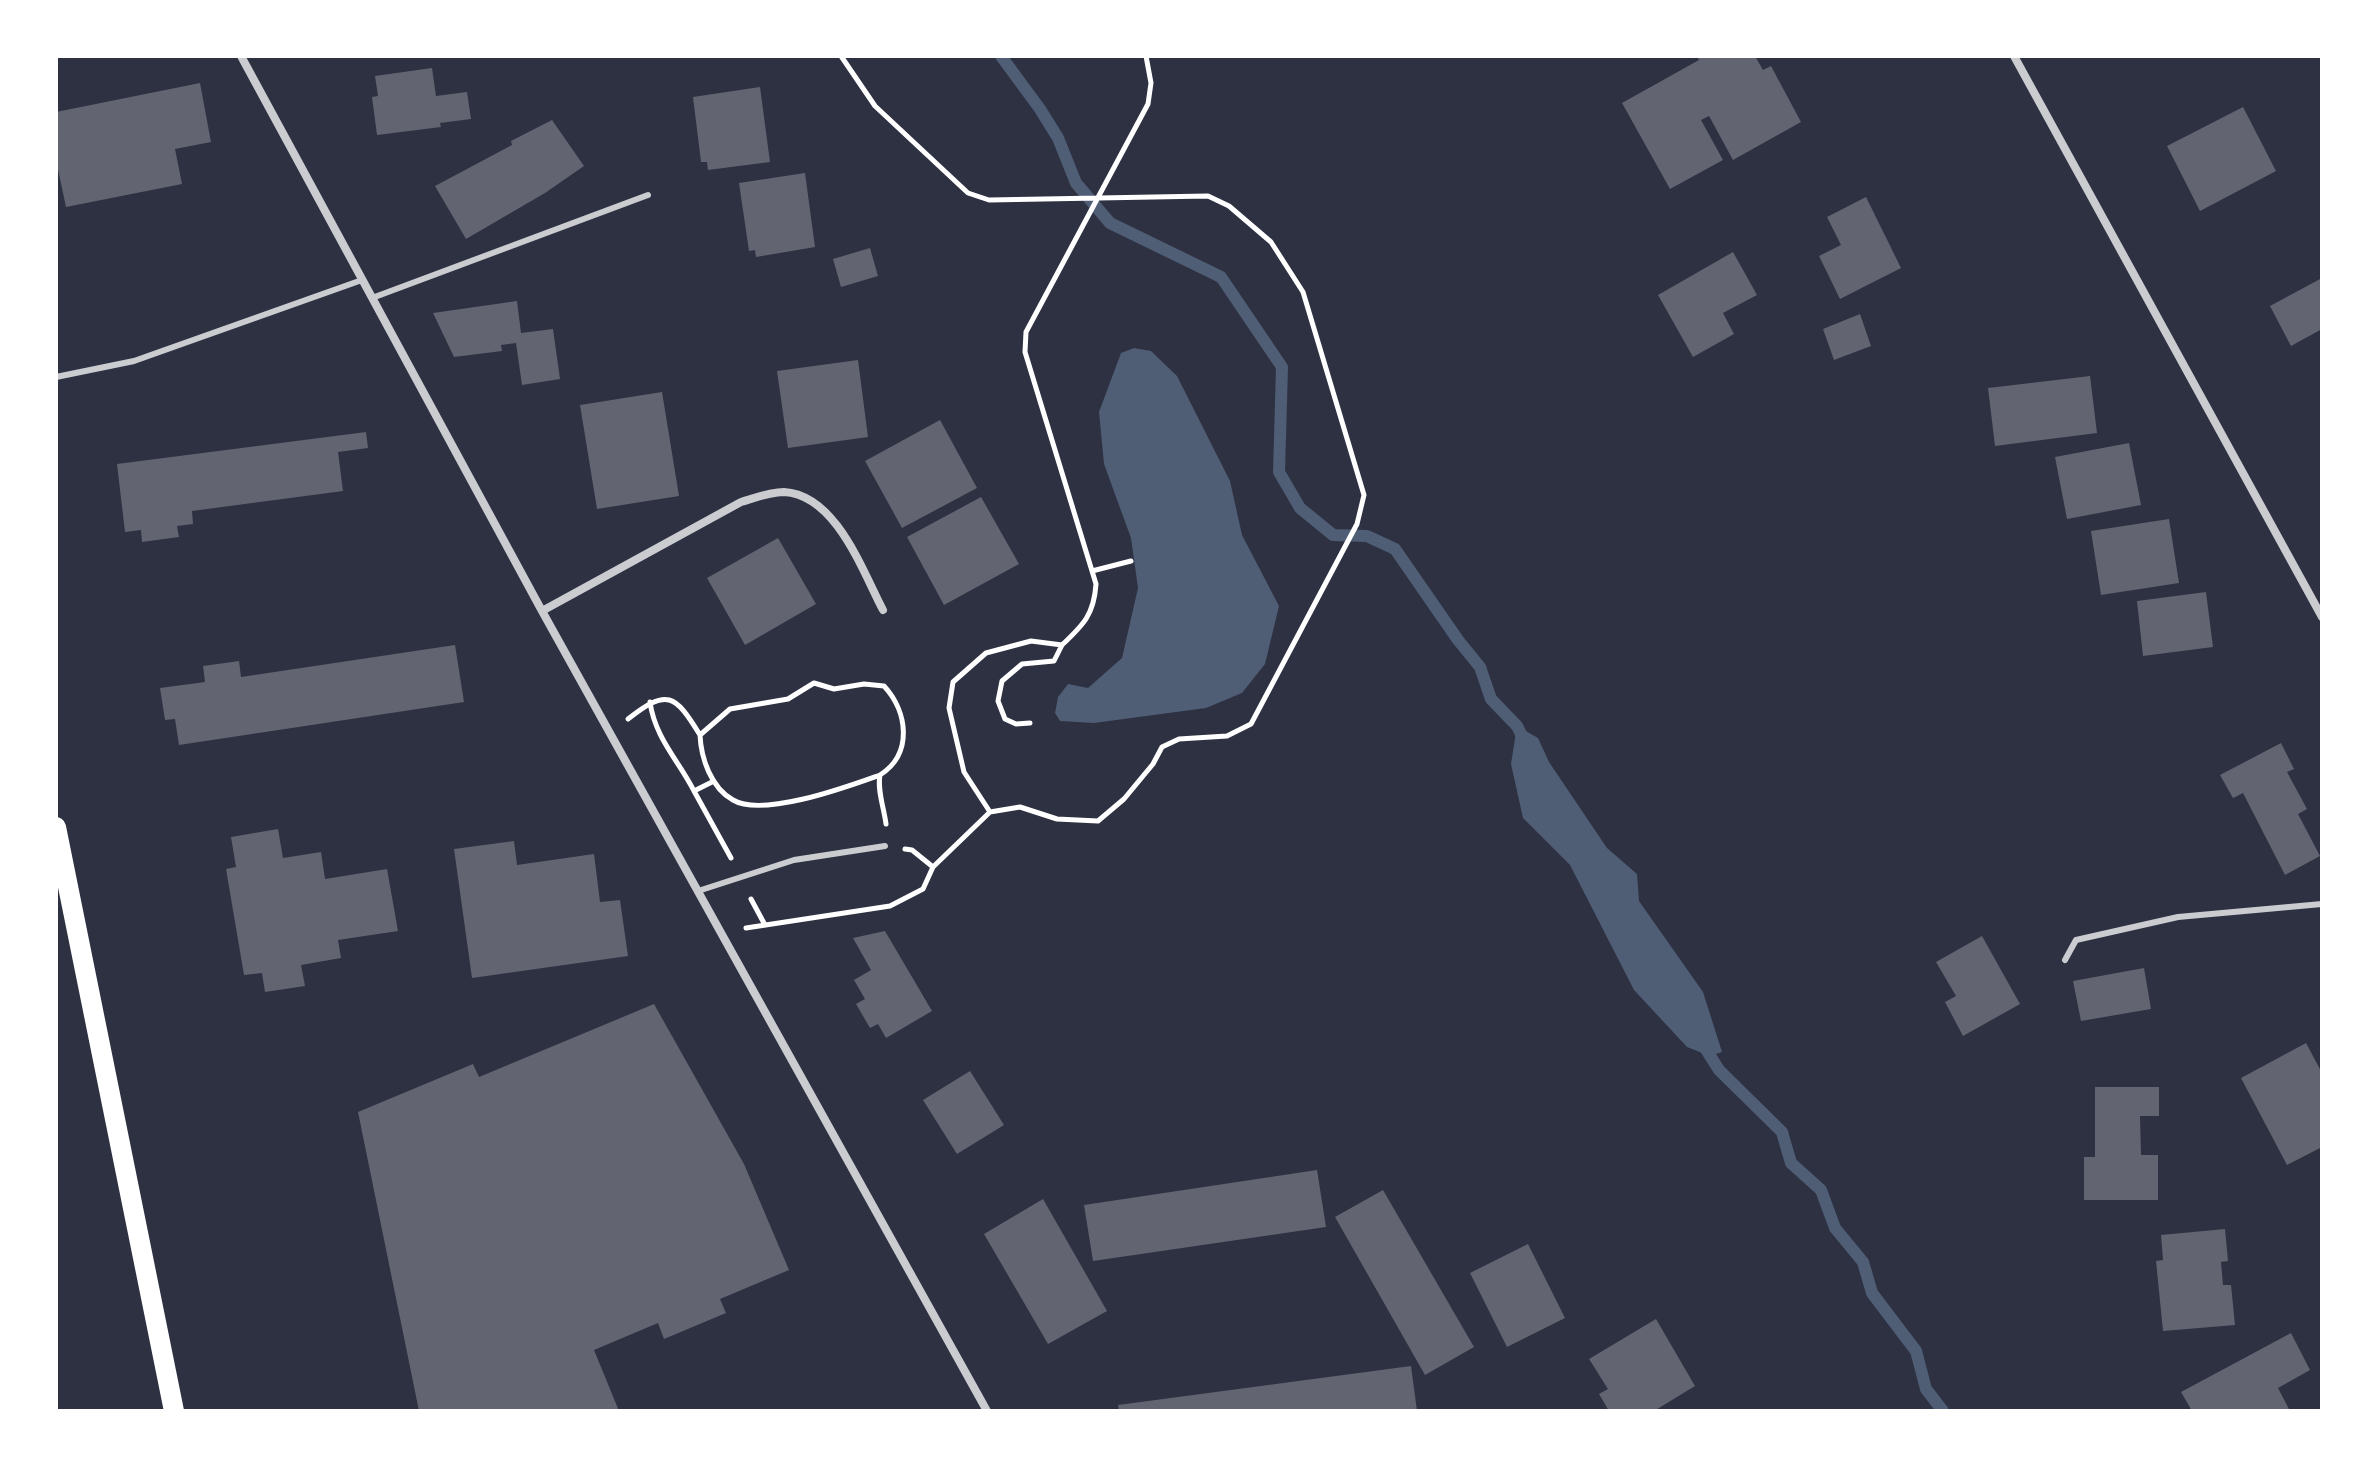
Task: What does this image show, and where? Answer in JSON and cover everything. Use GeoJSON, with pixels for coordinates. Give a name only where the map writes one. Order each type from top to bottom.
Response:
{"type":"FeatureCollection","features":[{"type":"Feature","properties":{"kind":"main road"},"geometry":{"type":"LineString","coordinates":[[56,827],[174,1411]]}},
{"type":"Feature","properties":{"kind":"street"},"geometry":{"type":"LineString","coordinates":[[241,56],[542,611],[987,1411]]}},
{"type":"Feature","properties":{"kind":"street"},"geometry":{"type":"LineString","coordinates":[[2017,57],[2322,617]]}},
{"type":"Feature","properties":{"kind":"street"},"geometry":{"type":"LineString","coordinates":[[542,611],[741,502],[785,492],[822,507],[836,523],[883,610]]}},
{"type":"Feature","properties":{"kind":"lane"},"geometry":{"type":"LineString","coordinates":[[372,298],[648,195]]}},
{"type":"Feature","properties":{"kind":"lane"},"geometry":{"type":"LineString","coordinates":[[56,377],[134,361],[362,280]]}},
{"type":"Feature","properties":{"kind":"lane"},"geometry":{"type":"LineString","coordinates":[[698,891],[794,860],[885,846]]}},
{"type":"Feature","properties":{"kind":"lane"},"geometry":{"type":"LineString","coordinates":[[2065,960],[2076,940],[2178,917],[2322,904]]}},
{"type":"Feature","properties":{"kind":"path"},"geometry":{"type":"LineString","coordinates":[[721,932],[873,906],[890,906],[923,889],[933,867],[990,812],[1020,807],[1057,819],[1098,821],[1124,799],[1153,764],[1162,747],[1179,739],[1227,736],[1251,724],[1357,524],[1364,495],[1303,292],[1271,242],[1229,206],[1208,196],[989,200],[968,193],[875,106],[841,56]]}},
{"type":"Feature","properties":{"kind":"path"},"geometry":{"type":"LineString","coordinates":[[1030,723],[1016,724],[1005,719],[998,701],[1002,681],[1022,664],[1054,661],[1062,645],[1085,623],[1095,601],[1096,584],[1025,352],[1026,332],[1148,104],[1151,83],[1146,56]]}},
{"type":"Feature","properties":{"kind":"path"},"geometry":{"type":"LineString","coordinates":[[1092,571],[1131,561]]}},
{"type":"Feature","properties":{"kind":"path"},"geometry":{"type":"LineString","coordinates":[[990,812],[964,772],[949,708],[953,682],[986,653],[1031,641],[1062,645]]}},
{"type":"Feature","properties":{"kind":"path"},"geometry":{"type":"LineString","coordinates":[[610,733],[650,701],[660,698],[677,704],[700,735],[701,750],[714,781],[733,801],[751,804],[782,803],[830,792],[880,775],[892,768],[904,734],[902,713],[896,699],[884,686],[864,684],[834,689],[814,683],[788,699],[730,709],[700,735]]}},
{"type":"Feature","properties":{"kind":"path"},"geometry":{"type":"LineString","coordinates":[[650,701],[653,719],[667,750],[694,791],[765,925]]}},
{"type":"Feature","properties":{"kind":"path"},"geometry":{"type":"LineString","coordinates":[[880,775],[878,785],[884,800],[885,846],[912,850],[933,867]]}},
{"type":"Feature","properties":{"kind":"path"},"geometry":{"type":"LineString","coordinates":[[694,791],[714,781]]}},
{"type":"Feature","properties":{"kind":"water"},"geometry":{"type":"Polygon","coordinates":[[[1134,348],[1151,351],[1177,376],[1230,481],[1242,535],[1279,606],[1265,664],[1242,693],[1206,708],[1094,723],[1060,721],[1055,713],[1058,697],[1068,684],[1088,688],[1122,658],[1138,588],[1131,538],[1104,464],[1099,412],[1121,353],[1134,348]]]}},
{"type":"Feature","properties":{"kind":"water"},"geometry":{"type":"Polygon","coordinates":[[[1517,726],[1538,738],[1549,762],[1607,848],[1637,874],[1639,901],[1703,992],[1722,1052],[1710,1056],[1687,1047],[1634,990],[1570,865],[1523,818],[1511,764],[1517,726]]]}},
{"type":"Feature","properties":{"kind":"building"},"geometry":{"type":"Polygon","coordinates":[[[1697,56],[1755,56],[1763,70],[1771,66],[1801,122],[1733,160],[1709,116],[1701,120],[1723,160],[1670,189],[1622,103],[1699,60],[1697,56]]]}},
{"type":"Feature","properties":{"kind":"building"},"geometry":{"type":"Polygon","coordinates":[[[432,68],[436,96],[467,92],[471,119],[440,123],[441,127],[377,135],[372,97],[378,96],[375,76],[432,68]]]}},
{"type":"Feature","properties":{"kind":"building"},"geometry":{"type":"Polygon","coordinates":[[[200,83],[211,142],[175,149],[182,184],[66,207],[56,160],[56,112],[200,83]]]}},
{"type":"Feature","properties":{"kind":"building"},"geometry":{"type":"Polygon","coordinates":[[[760,87],[770,162],[708,170],[707,162],[701,162],[693,97],[760,87]]]}},
{"type":"Feature","properties":{"kind":"building"},"geometry":{"type":"Polygon","coordinates":[[[2243,107],[2276,171],[2200,211],[2167,146],[2243,107]]]}},
{"type":"Feature","properties":{"kind":"building"},"geometry":{"type":"Polygon","coordinates":[[[552,120],[584,166],[545,193],[466,239],[435,186],[552,120]]]}},
{"type":"Feature","properties":{"kind":"building"},"geometry":{"type":"Polygon","coordinates":[[[805,173],[815,247],[756,257],[755,250],[749,251],[739,183],[805,173]]]}},
{"type":"Feature","properties":{"kind":"building"},"geometry":{"type":"Polygon","coordinates":[[[1866,197],[1901,268],[1840,299],[1819,256],[1841,245],[1827,217],[1866,197]]]}},
{"type":"Feature","properties":{"kind":"building"},"geometry":{"type":"Polygon","coordinates":[[[870,248],[878,276],[841,287],[833,259],[870,248]]]}},
{"type":"Feature","properties":{"kind":"building"},"geometry":{"type":"Polygon","coordinates":[[[1733,252],[1757,295],[1723,313],[1734,334],[1693,357],[1658,295],[1733,252]]]}},
{"type":"Feature","properties":{"kind":"building"},"geometry":{"type":"Polygon","coordinates":[[[2322,278],[2322,329],[2291,346],[2270,306],[2322,278]]]}},
{"type":"Feature","properties":{"kind":"building"},"geometry":{"type":"Polygon","coordinates":[[[517,301],[521,333],[553,329],[560,379],[522,385],[516,343],[501,345],[502,351],[454,357],[433,313],[517,301]]]}},
{"type":"Feature","properties":{"kind":"building"},"geometry":{"type":"Polygon","coordinates":[[[1860,314],[1871,346],[1834,360],[1823,329],[1860,314]]]}},
{"type":"Feature","properties":{"kind":"building"},"geometry":{"type":"Polygon","coordinates":[[[858,360],[868,437],[788,448],[777,371],[858,360]]]}},
{"type":"Feature","properties":{"kind":"building"},"geometry":{"type":"Polygon","coordinates":[[[2090,376],[2097,433],[1995,446],[1988,388],[2090,376]]]}},
{"type":"Feature","properties":{"kind":"building"},"geometry":{"type":"Polygon","coordinates":[[[662,392],[679,496],[597,509],[580,405],[662,392]]]}},
{"type":"Feature","properties":{"kind":"building"},"geometry":{"type":"Polygon","coordinates":[[[940,420],[977,488],[902,528],[865,461],[940,420]]]}},
{"type":"Feature","properties":{"kind":"building"},"geometry":{"type":"Polygon","coordinates":[[[366,432],[368,448],[338,452],[343,491],[192,511],[193,524],[177,526],[179,537],[142,542],[141,530],[125,532],[117,464],[366,432]]]}},
{"type":"Feature","properties":{"kind":"building"},"geometry":{"type":"Polygon","coordinates":[[[2129,443],[2141,505],[2067,519],[2055,457],[2129,443]]]}},
{"type":"Feature","properties":{"kind":"building"},"geometry":{"type":"Polygon","coordinates":[[[981,497],[1019,564],[944,605],[907,537],[981,497]]]}},
{"type":"Feature","properties":{"kind":"building"},"geometry":{"type":"Polygon","coordinates":[[[2169,519],[2179,583],[2101,595],[2091,531],[2169,519]]]}},
{"type":"Feature","properties":{"kind":"building"},"geometry":{"type":"Polygon","coordinates":[[[778,538],[816,604],[745,645],[707,578],[778,538]]]}},
{"type":"Feature","properties":{"kind":"building"},"geometry":{"type":"Polygon","coordinates":[[[2206,592],[2213,647],[2143,656],[2137,601],[2206,592]]]}},
{"type":"Feature","properties":{"kind":"building"},"geometry":{"type":"Polygon","coordinates":[[[455,645],[464,702],[179,745],[175,719],[165,720],[160,688],[205,682],[203,666],[239,661],[241,677],[455,645]]]}},
{"type":"Feature","properties":{"kind":"building"},"geometry":{"type":"Polygon","coordinates":[[[2281,743],[2294,769],[2287,772],[2307,809],[2298,814],[2320,856],[2285,875],[2243,793],[2233,798],[2220,775],[2281,743]]]}},
{"type":"Feature","properties":{"kind":"building"},"geometry":{"type":"Polygon","coordinates":[[[278,829],[283,858],[321,852],[325,879],[387,869],[398,931],[338,940],[341,958],[301,965],[305,986],[265,992],[262,973],[244,975],[226,869],[236,867],[231,837],[278,829]]]}},
{"type":"Feature","properties":{"kind":"building"},"geometry":{"type":"Polygon","coordinates":[[[514,841],[517,865],[594,854],[600,902],[620,900],[628,956],[472,978],[454,849],[514,841]]]}},
{"type":"Feature","properties":{"kind":"building"},"geometry":{"type":"Polygon","coordinates":[[[885,931],[932,1011],[886,1038],[878,1024],[870,1028],[856,1004],[865,999],[854,980],[871,970],[853,938],[885,931]]]}},
{"type":"Feature","properties":{"kind":"building"},"geometry":{"type":"Polygon","coordinates":[[[1982,936],[2020,1004],[1963,1036],[1945,1002],[1956,996],[1936,962],[1982,936]]]}},
{"type":"Feature","properties":{"kind":"building"},"geometry":{"type":"Polygon","coordinates":[[[2144,968],[2151,1009],[2081,1021],[2073,981],[2144,968]]]}},
{"type":"Feature","properties":{"kind":"building"},"geometry":{"type":"Polygon","coordinates":[[[654,1004],[744,1164],[789,1270],[720,1299],[726,1313],[664,1339],[658,1323],[594,1350],[619,1411],[419,1411],[358,1112],[473,1064],[479,1077],[654,1004]]]}},
{"type":"Feature","properties":{"kind":"building"},"geometry":{"type":"Polygon","coordinates":[[[2306,1043],[2322,1073],[2322,1147],[2287,1165],[2241,1078],[2306,1043]]]}},
{"type":"Feature","properties":{"kind":"building"},"geometry":{"type":"Polygon","coordinates":[[[970,1071],[1004,1125],[957,1154],[923,1100],[970,1071]]]}},
{"type":"Feature","properties":{"kind":"building"},"geometry":{"type":"Polygon","coordinates":[[[2095,1087],[2159,1087],[2159,1116],[2140,1116],[2141,1155],[2158,1155],[2158,1200],[2084,1200],[2084,1157],[2095,1157],[2095,1087]]]}},
{"type":"Feature","properties":{"kind":"building"},"geometry":{"type":"Polygon","coordinates":[[[1317,1170],[1326,1227],[1093,1261],[1084,1205],[1317,1170]]]}},
{"type":"Feature","properties":{"kind":"building"},"geometry":{"type":"Polygon","coordinates":[[[1383,1190],[1474,1347],[1425,1375],[1335,1217],[1383,1190]]]}},
{"type":"Feature","properties":{"kind":"building"},"geometry":{"type":"Polygon","coordinates":[[[1043,1199],[1107,1311],[1048,1344],[984,1234],[1043,1199]]]}},
{"type":"Feature","properties":{"kind":"building"},"geometry":{"type":"Polygon","coordinates":[[[2225,1229],[2228,1261],[2221,1262],[2223,1285],[2231,1285],[2235,1325],[2163,1331],[2156,1261],[2163,1260],[2161,1235],[2225,1229]]]}},
{"type":"Feature","properties":{"kind":"building"},"geometry":{"type":"Polygon","coordinates":[[[1528,1244],[1565,1318],[1507,1347],[1470,1273],[1528,1244]]]}},
{"type":"Feature","properties":{"kind":"building"},"geometry":{"type":"Polygon","coordinates":[[[1656,1319],[1695,1386],[1654,1411],[1609,1411],[1599,1394],[1608,1389],[1589,1359],[1656,1319]]]}},
{"type":"Feature","properties":{"kind":"building"},"geometry":{"type":"Polygon","coordinates":[[[2291,1333],[2310,1370],[2278,1388],[2290,1411],[2192,1411],[2181,1392],[2291,1333]]]}},
{"type":"Feature","properties":{"kind":"building"},"geometry":{"type":"Polygon","coordinates":[[[1411,1366],[1417,1411],[1119,1411],[1118,1405],[1411,1366]]]}},
{"type":"Feature","properties":{"kind":"waterway"},"geometry":{"type":"LineString","coordinates":[[1001,56],[1058,138],[1076,183],[1110,223],[1221,277],[1282,367],[1279,472],[1300,508],[1333,535],[1367,536],[1395,549],[1480,667],[1491,699],[1517,726],[1524,740]]}},
{"type":"Feature","properties":{"kind":"waterway"},"geometry":{"type":"LineString","coordinates":[[1702,1043],[1719,1070],[1782,1132],[1791,1163],[1821,1190],[1835,1228],[1863,1262],[1872,1293],[1916,1351],[1926,1389],[1943,1411]]}}]}
